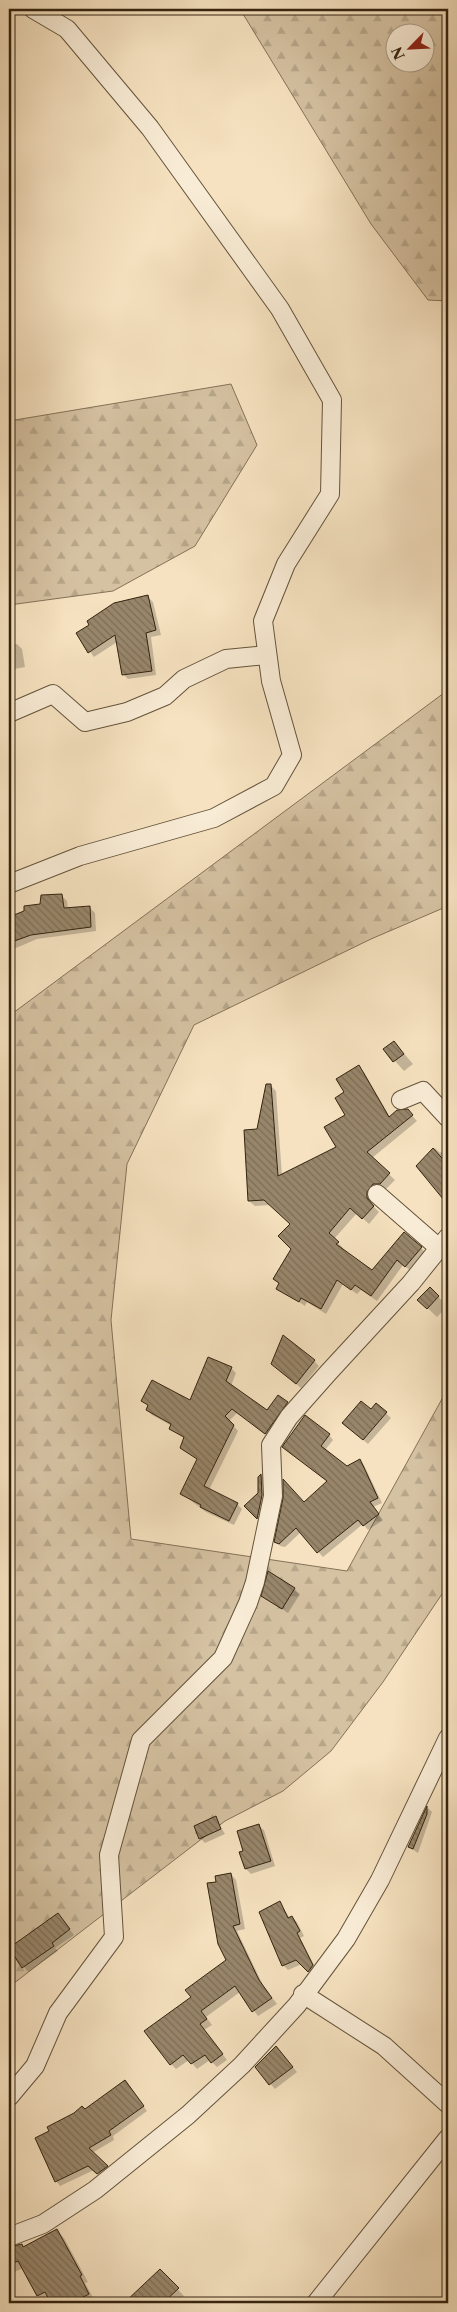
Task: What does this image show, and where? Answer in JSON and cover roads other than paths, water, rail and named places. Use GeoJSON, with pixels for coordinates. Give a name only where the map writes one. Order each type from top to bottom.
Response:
{"type":"FeatureCollection","features":[{"type":"Feature","properties":{"kind":"street"},"geometry":{"type":"LineString","coordinates":[[9,884],[80,856],[214,818],[274,786],[292,755],[270,681],[263,621],[286,564],[330,494],[332,400],[280,309],[150,128],[67,29],[33,9]]}},
{"type":"Feature","properties":{"kind":"street"},"geometry":{"type":"LineString","coordinates":[[9,713],[53,694],[85,722],[127,712],[165,696],[184,679],[226,659],[267,654]]}},
{"type":"Feature","properties":{"kind":"street"},"geometry":{"type":"LineString","coordinates":[[401,1100],[423,1091],[445,1108]]}},
{"type":"Feature","properties":{"kind":"street"},"geometry":{"type":"LineString","coordinates":[[9,2097],[35,2066],[58,2013],[114,1937],[109,1855],[141,1740],[223,1658],[248,1604],[255,1582],[273,1496],[271,1444],[290,1417],[411,1283],[444,1242],[377,1194]]}},
{"type":"Feature","properties":{"kind":"street"},"geometry":{"type":"LineString","coordinates":[[9,2237],[43,2224],[95,2190],[188,2116],[242,2066],[297,2005],[346,1939],[380,1880],[448,1738]]}},
{"type":"Feature","properties":{"kind":"street"},"geometry":{"type":"LineString","coordinates":[[304,1994],[384,2046],[448,2104]]}},
{"type":"Feature","properties":{"kind":"street"},"geometry":{"type":"LineString","coordinates":[[316,2303],[448,2138]]}}]}
